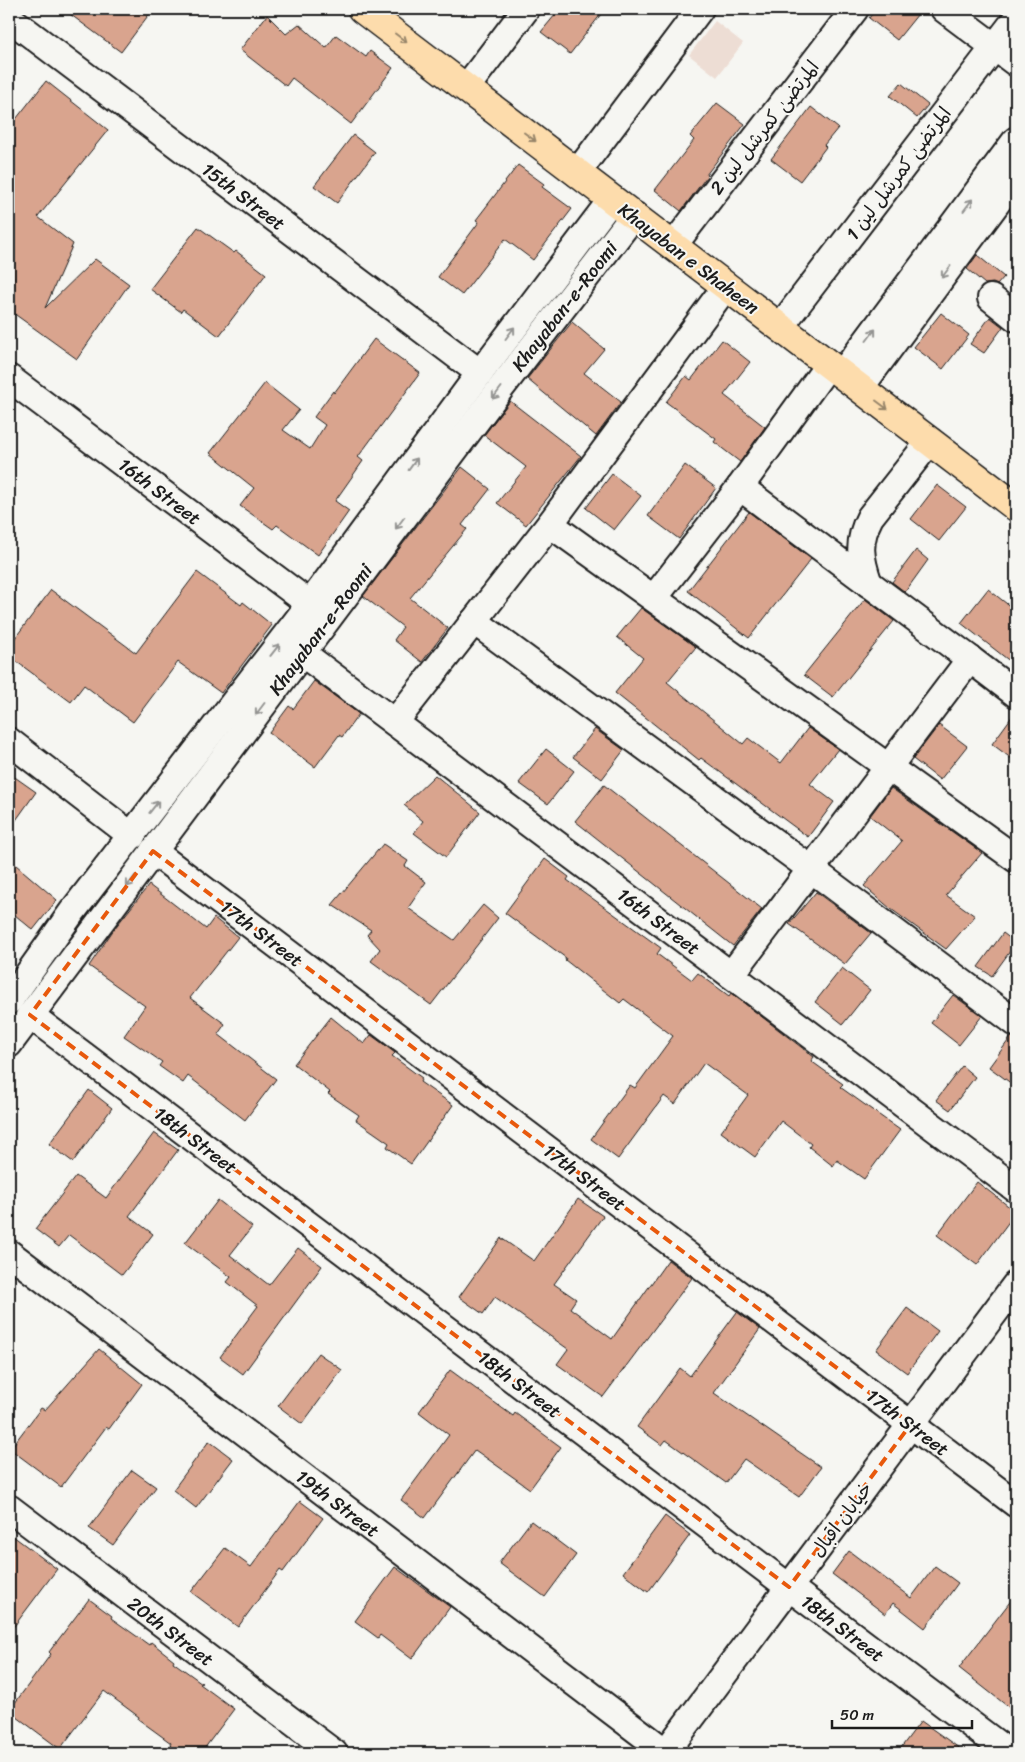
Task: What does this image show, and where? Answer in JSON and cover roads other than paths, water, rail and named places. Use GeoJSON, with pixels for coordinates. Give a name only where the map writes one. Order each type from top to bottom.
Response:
{"type":"FeatureCollection","features":[{"type":"Feature","properties":{"kind":"main road","name":"Khayaban e Shaheen"},"geometry":{"type":"LineString","coordinates":[[362,9],[1016,507]]}},
{"type":"Feature","properties":{"kind":"street"},"geometry":{"type":"LineString","coordinates":[[466,88],[526,9]]}},
{"type":"Feature","properties":{"kind":"street"},"geometry":{"type":"LineString","coordinates":[[577,172],[700,9]]}},
{"type":"Feature","properties":{"kind":"street","name":"المرتضیٰ کمرشل لین 2"},"geometry":{"type":"LineString","coordinates":[[673,246],[856,9]]}},
{"type":"Feature","properties":{"kind":"street"},"geometry":{"type":"LineString","coordinates":[[944,9],[1016,63]]}},
{"type":"Feature","properties":{"kind":"street","name":"15th Street"},"geometry":{"type":"LineString","coordinates":[[9,18],[480,373]]}},
{"type":"Feature","properties":{"kind":"street","name":"المرتضیٰ کمرشل لین 1"},"geometry":{"type":"LineString","coordinates":[[780,327],[1016,19]]}},
{"type":"Feature","properties":{"kind":"street"},"geometry":{"type":"LineString","coordinates":[[844,375],[1016,140]]}},
{"type":"Feature","properties":{"kind":"street"},"geometry":{"type":"LineString","coordinates":[[654,598],[740,487],[844,375],[1016,177]]}},
{"type":"Feature","properties":{"kind":"street","name":"Khayaban-e-Roomi"},"geometry":{"type":"LineString","coordinates":[[9,1000],[72,912],[310,604],[480,373],[623,207]]}},
{"type":"Feature","properties":{"kind":"street","name":"Khayaban-e-Roomi"},"geometry":{"type":"LineString","coordinates":[[9,1044],[501,388],[623,207]]}},
{"type":"Feature","properties":{"kind":"street"},"geometry":{"type":"LineString","coordinates":[[395,722],[550,524],[726,286]]}},
{"type":"Feature","properties":{"kind":"street"},"geometry":{"type":"LineString","coordinates":[[991,298],[1016,318]]}},
{"type":"Feature","properties":{"kind":"street","name":"16th Street"},"geometry":{"type":"LineString","coordinates":[[9,378],[310,604]]}},
{"type":"Feature","properties":{"kind":"street"},"geometry":{"type":"LineString","coordinates":[[869,584],[861,561],[861,542],[864,528],[870,517],[930,441]]}},
{"type":"Feature","properties":{"kind":"street"},"geometry":{"type":"LineString","coordinates":[[740,487],[1016,694]]}},
{"type":"Feature","properties":{"kind":"street"},"geometry":{"type":"LineString","coordinates":[[550,524],[1016,860]]}},
{"type":"Feature","properties":{"kind":"street"},"geometry":{"type":"LineString","coordinates":[[474,621],[1016,1023]]}},
{"type":"Feature","properties":{"kind":"street","name":"16th Street"},"geometry":{"type":"LineString","coordinates":[[302,653],[1016,1189]]}},
{"type":"Feature","properties":{"kind":"street"},"geometry":{"type":"LineString","coordinates":[[731,975],[970,659]]}},
{"type":"Feature","properties":{"kind":"street"},"geometry":{"type":"LineString","coordinates":[[9,741],[132,836]]}},
{"type":"Feature","properties":{"kind":"street","name":"17th Street"},"geometry":{"type":"LineString","coordinates":[[153,851],[1016,1504]]}},
{"type":"Feature","properties":{"kind":"street"},"geometry":{"type":"LineString","coordinates":[[72,912],[71,921],[76,929],[85,932],[94,930]]}},
{"type":"Feature","properties":{"kind":"street"},"geometry":{"type":"LineString","coordinates":[[41,955],[53,949],[61,952],[66,959],[65,968]]}},
{"type":"Feature","properties":{"kind":"street","name":"18th Street"},"geometry":{"type":"LineString","coordinates":[[30,1015],[1009,1753]]}},
{"type":"Feature","properties":{"kind":"street","name":"19th Street"},"geometry":{"type":"LineString","coordinates":[[9,1253],[666,1753]]}},
{"type":"Feature","properties":{"kind":"street","name":"خیابان اقبال"},"geometry":{"type":"LineString","coordinates":[[666,1753],[1016,1284]]}},
{"type":"Feature","properties":{"kind":"street","name":"20th Street"},"geometry":{"type":"LineString","coordinates":[[9,1508],[334,1753]]}}]}
